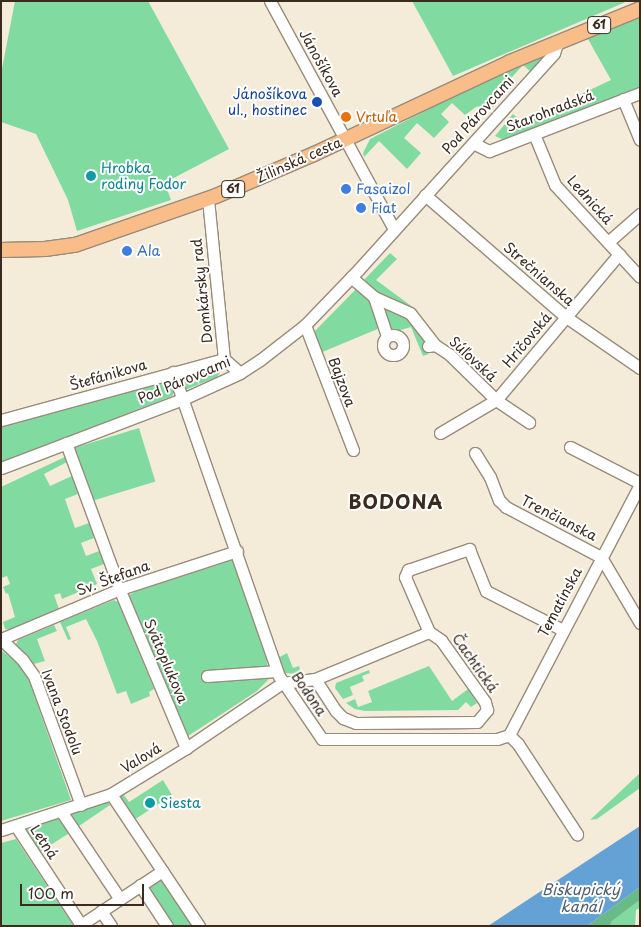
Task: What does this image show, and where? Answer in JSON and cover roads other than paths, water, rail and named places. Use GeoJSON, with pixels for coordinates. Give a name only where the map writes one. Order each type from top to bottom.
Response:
{"type":"FeatureCollection","features":[{"type":"Feature","properties":{"kind":"main road","name":"Žilinská cesta"},"geometry":{"type":"LineString","coordinates":[[1,250],[45,250],[74,245],[208,199],[347,139],[558,41],[640,9]]}},
{"type":"Feature","properties":{"kind":"street","name":"Jánošíkova"},"geometry":{"type":"LineString","coordinates":[[270,1],[347,139]]}},
{"type":"Feature","properties":{"kind":"street","name":"Pod Párovcami"},"geometry":{"type":"LineString","coordinates":[[1,468],[183,399],[240,373],[305,325],[351,277],[554,53],[558,41]]}},
{"type":"Feature","properties":{"kind":"street","name":"Starohradská"},"geometry":{"type":"LineString","coordinates":[[473,143],[489,151],[640,93]]}},
{"type":"Feature","properties":{"kind":"street"},"geometry":{"type":"LineString","coordinates":[[623,99],[640,140]]}},
{"type":"Feature","properties":{"kind":"street","name":"Lednická"},"geometry":{"type":"LineString","coordinates":[[534,134],[555,185],[640,277]]}},
{"type":"Feature","properties":{"kind":"street"},"geometry":{"type":"LineString","coordinates":[[347,139],[394,229]]}},
{"type":"Feature","properties":{"kind":"street","name":"Strečnianska"},"geometry":{"type":"LineString","coordinates":[[425,195],[566,317],[640,368]]}},
{"type":"Feature","properties":{"kind":"street","name":"Domkársky rad"},"geometry":{"type":"LineString","coordinates":[[208,199],[224,359],[240,373]]}},
{"type":"Feature","properties":{"kind":"street"},"geometry":{"type":"LineString","coordinates":[[608,242],[640,214]]}},
{"type":"Feature","properties":{"kind":"street","name":"Hričovská"},"geometry":{"type":"LineString","coordinates":[[496,400],[619,254]]}},
{"type":"Feature","properties":{"kind":"street"},"geometry":{"type":"LineString","coordinates":[[351,277],[374,297],[387,336]]}},
{"type":"Feature","properties":{"kind":"street","name":"Súľovská"},"geometry":{"type":"LineString","coordinates":[[374,297],[410,313],[432,345],[450,354],[496,400],[529,422]]}},
{"type":"Feature","properties":{"kind":"street","name":"Bajzova"},"geometry":{"type":"LineString","coordinates":[[305,325],[353,450]]}},
{"type":"Feature","properties":{"kind":"street","name":"Štefánikova"},"geometry":{"type":"LineString","coordinates":[[1,420],[224,359]]}},
{"type":"Feature","properties":{"kind":"street","name":"Bodona"},"geometry":{"type":"LineString","coordinates":[[173,372],[237,551],[277,671],[282,683],[322,739],[497,739],[508,735]]}},
{"type":"Feature","properties":{"kind":"street","name":"Súľovská"},"geometry":{"type":"LineString","coordinates":[[440,433],[496,400]]}},
{"type":"Feature","properties":{"kind":"street","name":"Svätoplukova"},"geometry":{"type":"LineString","coordinates":[[66,443],[118,584],[186,748]]}},
{"type":"Feature","properties":{"kind":"street"},"geometry":{"type":"LineString","coordinates":[[570,447],[640,483]]}},
{"type":"Feature","properties":{"kind":"street","name":"Trenčianska"},"geometry":{"type":"LineString","coordinates":[[475,454],[490,477],[499,500],[506,507],[601,557]]}},
{"type":"Feature","properties":{"kind":"street","name":"Tematínska"},"geometry":{"type":"LineString","coordinates":[[508,735],[640,483]]}},
{"type":"Feature","properties":{"kind":"street"},"geometry":{"type":"LineString","coordinates":[[282,683],[315,679],[429,632],[405,577],[408,570],[469,549],[486,591],[562,630]]}},
{"type":"Feature","properties":{"kind":"street","name":"Sv. Štefana"},"geometry":{"type":"LineString","coordinates":[[1,639],[118,584],[237,551]]}},
{"type":"Feature","properties":{"kind":"street"},"geometry":{"type":"LineString","coordinates":[[601,557],[640,623]]}},
{"type":"Feature","properties":{"kind":"street","name":"Čachtická"},"geometry":{"type":"LineString","coordinates":[[315,679],[336,711],[343,718],[356,724],[477,722],[487,710],[485,702],[442,640],[429,632]]}},
{"type":"Feature","properties":{"kind":"street","name":"Ivana Stodolu"},"geometry":{"type":"LineString","coordinates":[[1,639],[22,659],[34,676],[81,805]]}},
{"type":"Feature","properties":{"kind":"street"},"geometry":{"type":"LineString","coordinates":[[207,676],[277,671]]}},
{"type":"Feature","properties":{"kind":"street","name":"Valová"},"geometry":{"type":"LineString","coordinates":[[1,830],[111,794],[186,748],[282,683]]}},
{"type":"Feature","properties":{"kind":"street"},"geometry":{"type":"LineString","coordinates":[[424,724],[424,738]]}},
{"type":"Feature","properties":{"kind":"street"},"geometry":{"type":"LineString","coordinates":[[508,735],[518,744],[577,834]]}},
{"type":"Feature","properties":{"kind":"street"},"geometry":{"type":"LineString","coordinates":[[111,794],[199,926]]}},
{"type":"Feature","properties":{"kind":"street"},"geometry":{"type":"LineString","coordinates":[[61,811],[120,898]]}},
{"type":"Feature","properties":{"kind":"street","name":"Letná"},"geometry":{"type":"LineString","coordinates":[[16,826],[80,925],[162,871]]}},
{"type":"Feature","properties":{"kind":"street"},"geometry":{"type":"LineString","coordinates":[[140,885],[167,926]]}},
{"type":"Feature","properties":{"kind":"street"},"geometry":{"type":"LineString","coordinates":[[101,911],[111,926]]}},
{"type":"Feature","properties":{"kind":"water","name":"Biskupický kanál"},"geometry":{"type":"Polygon","coordinates":[[[640,826],[640,887],[587,926],[488,926],[640,826]]]}},
{"type":"Feature","properties":{"kind":"place","name":"Jánošíkova ul., hostinec"},"geometry":{"type":"Point","coordinates":[317,102]}},
{"type":"Feature","properties":{"kind":"place","name":"Vrtuľa"},"geometry":{"type":"Point","coordinates":[346,117]}},
{"type":"Feature","properties":{"kind":"place","name":"Hrobka rodiny Fodor"},"geometry":{"type":"Point","coordinates":[91,176]}},
{"type":"Feature","properties":{"kind":"place","name":"Fasaizol"},"geometry":{"type":"Point","coordinates":[346,189]}},
{"type":"Feature","properties":{"kind":"place","name":"Fiat"},"geometry":{"type":"Point","coordinates":[361,208]}},
{"type":"Feature","properties":{"kind":"place","name":"Ala"},"geometry":{"type":"Point","coordinates":[127,251]}},
{"type":"Feature","properties":{"kind":"place","name":"Siesta"},"geometry":{"type":"Point","coordinates":[150,803]}},
{"type":"Feature","properties":{"kind":"district","name":"BODONA"},"geometry":{"type":"Point","coordinates":[396,502]}}]}
